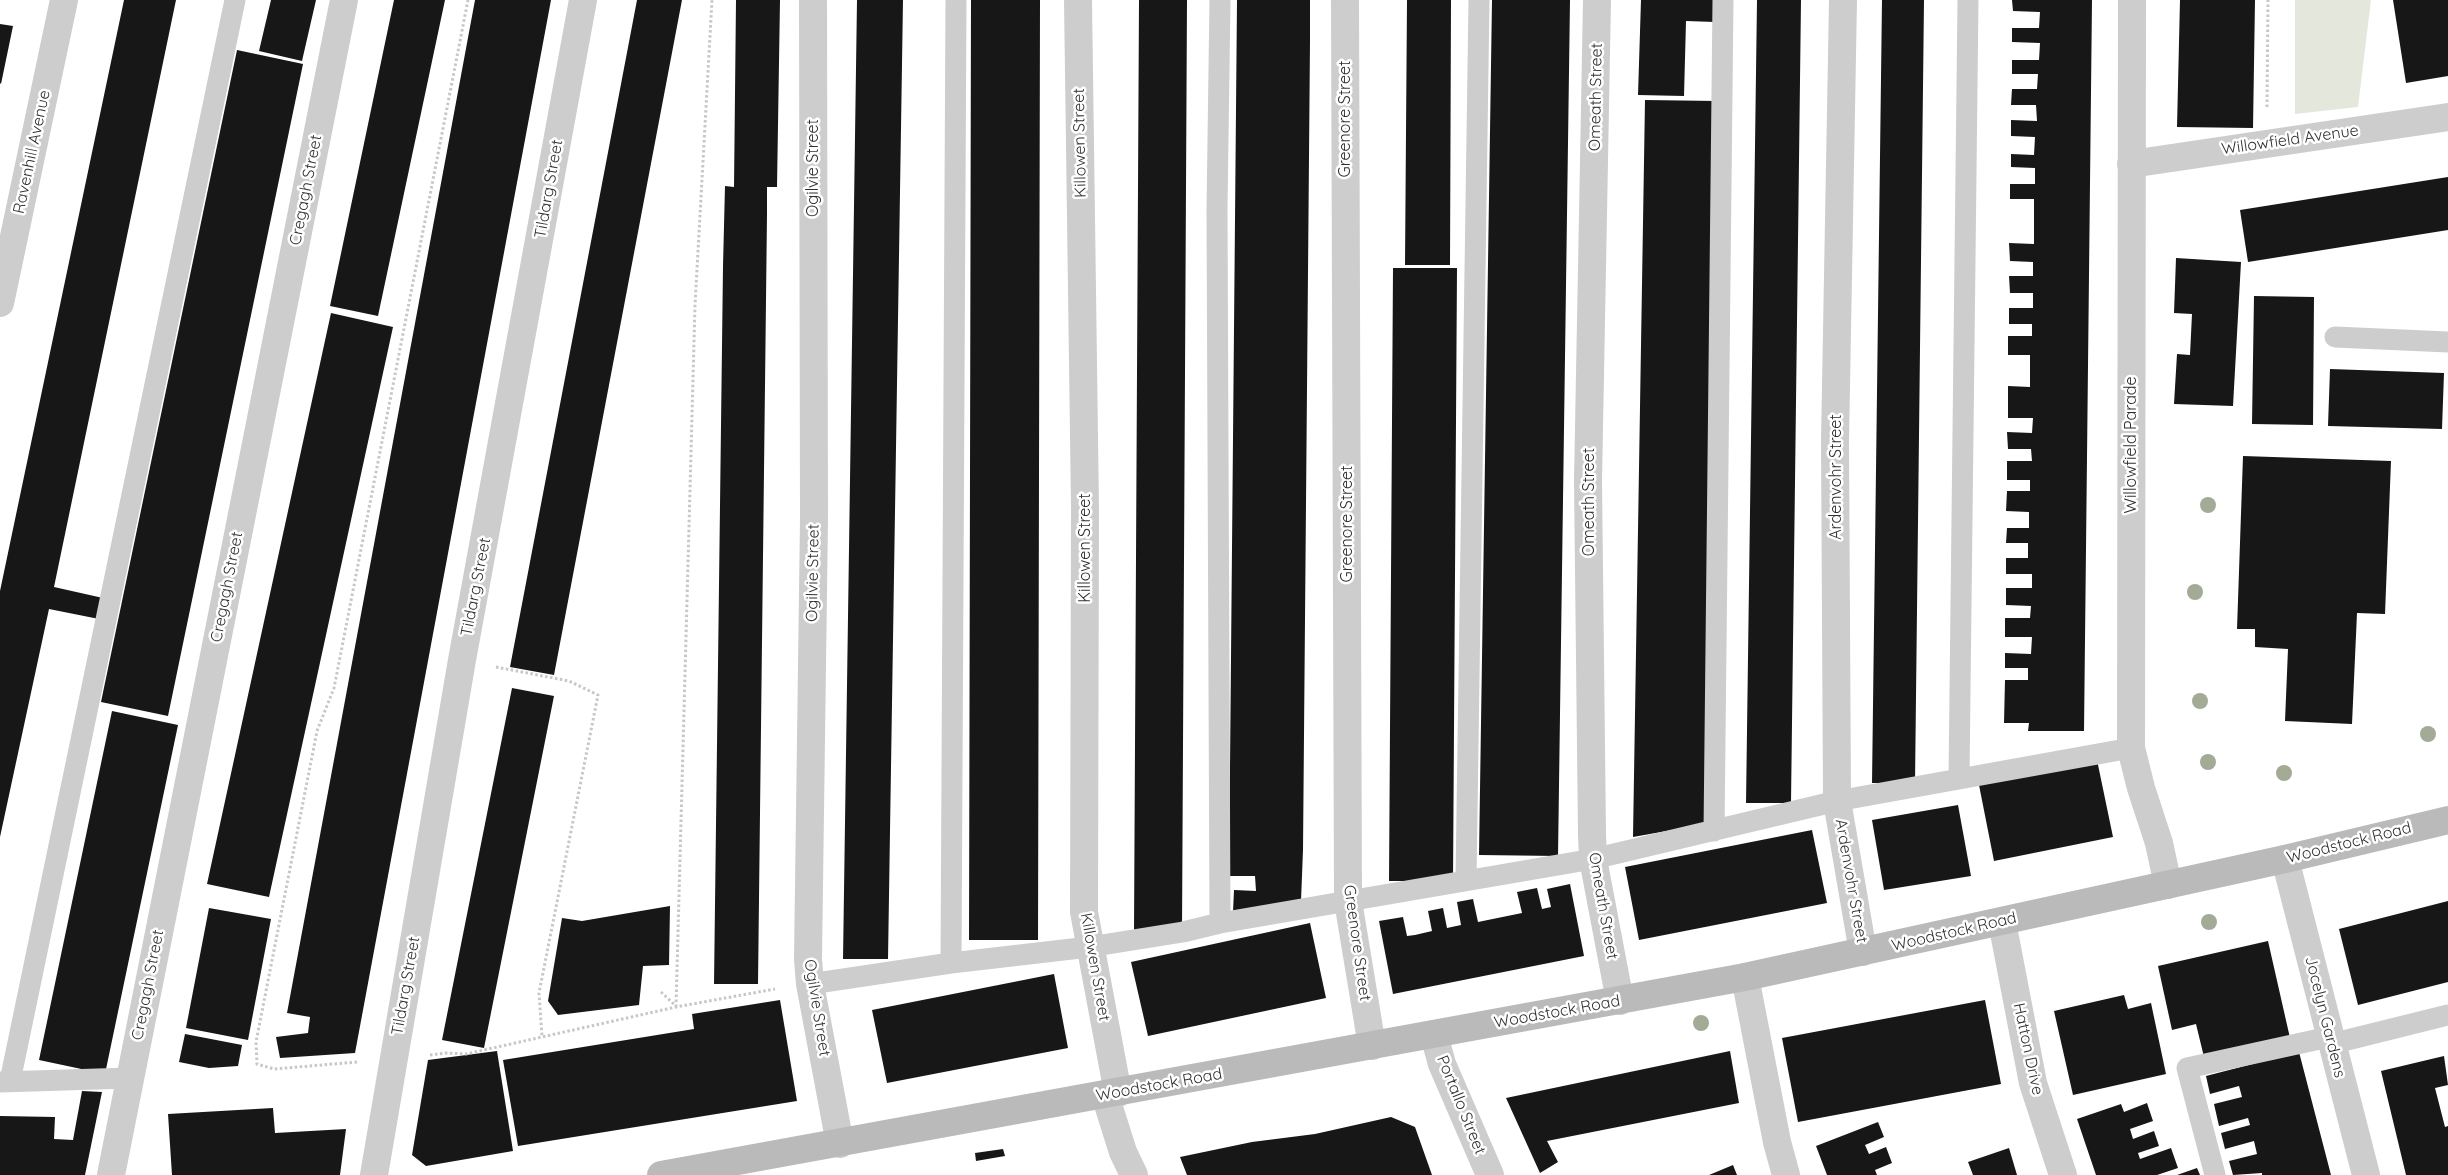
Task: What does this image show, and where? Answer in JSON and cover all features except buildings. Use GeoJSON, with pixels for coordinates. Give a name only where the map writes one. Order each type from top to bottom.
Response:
{"type":"FeatureCollection","features":[{"type":"Feature","properties":{"kind":"street","name":"Cregagh Street"},"geometry":{"type":"LineString","coordinates":[[111,1175],[344,0]]}},
{"type":"Feature","properties":{"kind":"street","name":"Tildarg Street"},"geometry":{"type":"LineString","coordinates":[[374,1175],[462,660],[584,0]]}},
{"type":"Feature","properties":{"kind":"street","name":"Ogilvie Street"},"geometry":{"type":"LineString","coordinates":[[813,0],[814,519],[808,959],[810,984],[840,1144]]}},
{"type":"Feature","properties":{"kind":"street","name":"Killowen Street"},"geometry":{"type":"LineString","coordinates":[[1078,0],[1085,508],[1084,912],[1112,1094],[1124,1152],[1134,1175]]}},
{"type":"Feature","properties":{"kind":"street","name":"Greenore Street"},"geometry":{"type":"LineString","coordinates":[[1345,0],[1348,901],[1372,1046]]}},
{"type":"Feature","properties":{"kind":"street","name":"Omeath Street"},"geometry":{"type":"LineString","coordinates":[[1598,0],[1588,481],[1593,859],[1620,1001]]}},
{"type":"Feature","properties":{"kind":"street","name":"Ardenvohr Street"},"geometry":{"type":"LineString","coordinates":[[1843,0],[1835,441],[1838,801],[1863,952]]}},
{"type":"Feature","properties":{"kind":"street","name":"Willowfield Parade"},"geometry":{"type":"LineString","coordinates":[[2132,0],[2131,748],[2141,788],[2159,843],[2168,885]]}},
{"type":"Feature","properties":{"kind":"street","name":"Ravenhill Avenue"},"geometry":{"type":"LineString","coordinates":[[0,303],[5,255],[57,1]]}},
{"type":"Feature","properties":{"kind":"street","name":"Willowfield Avenue"},"geometry":{"type":"LineString","coordinates":[[2132,164],[2448,117]]}},
{"type":"Feature","properties":{"kind":"street","name":"Woodstock Road"},"geometry":{"type":"LineString","coordinates":[[661,1175],[955,1123],[1745,977],[2285,859],[2448,820]]}},
{"type":"Feature","properties":{"kind":"street","name":"Jocelyn Gardens"},"geometry":{"type":"LineString","coordinates":[[2285,859],[2366,1175]]}},
{"type":"Feature","properties":{"kind":"street","name":"Hatton Drive"},"geometry":{"type":"LineString","coordinates":[[2002,922],[2033,1083],[2063,1175]]}},
{"type":"Feature","properties":{"kind":"street"},"geometry":{"type":"LineString","coordinates":[[1745,977],[1777,1142],[1786,1175]]}},
{"type":"Feature","properties":{"kind":"street","name":"Portallo Street"},"geometry":{"type":"LineString","coordinates":[[1434,1035],[1442,1064],[1490,1175]]}},
{"type":"Feature","properties":{"kind":"lane"},"geometry":{"type":"LineString","coordinates":[[130,1078],[5,1082],[234,0]]}},
{"type":"Feature","properties":{"kind":"lane"},"geometry":{"type":"LineString","coordinates":[[951,963],[956,0]]}},
{"type":"Feature","properties":{"kind":"lane"},"geometry":{"type":"LineString","coordinates":[[1220,0],[1217,209],[1220,923]]}},
{"type":"Feature","properties":{"kind":"lane"},"geometry":{"type":"LineString","coordinates":[[1466,880],[1480,0]]}},
{"type":"Feature","properties":{"kind":"lane"},"geometry":{"type":"LineString","coordinates":[[1714,831],[1723,0]]}},
{"type":"Feature","properties":{"kind":"lane"},"geometry":{"type":"LineString","coordinates":[[1959,778],[1968,0]]}},
{"type":"Feature","properties":{"kind":"lane"},"geometry":{"type":"LineString","coordinates":[[2335,337],[2448,342]]}},
{"type":"Feature","properties":{"kind":"lane"},"geometry":{"type":"LineString","coordinates":[[810,984],[951,963],[1089,947],[1183,932],[1220,923],[1593,859],[1838,801],[2131,748]]}},
{"type":"Feature","properties":{"kind":"lane"},"geometry":{"type":"LineString","coordinates":[[2215,1175],[2187,1068],[2448,1015]]}},
{"type":"Feature","properties":{"kind":"path"},"geometry":{"type":"LineString","coordinates":[[468,0],[334,688],[317,731],[256,1042],[257,1064],[274,1069],[393,1060],[446,1053],[466,1054],[676,1007],[810,984]]}},
{"type":"Feature","properties":{"kind":"path"},"geometry":{"type":"LineString","coordinates":[[676,1007],[695,305],[712,0]]}},
{"type":"Feature","properties":{"kind":"path"},"geometry":{"type":"LineString","coordinates":[[2266,144],[2268,0]]}},
{"type":"Feature","properties":{"kind":"path"},"geometry":{"type":"LineString","coordinates":[[462,660],[569,681],[598,695],[539,993],[542,1037]]}},
{"type":"Feature","properties":{"kind":"path"},"geometry":{"type":"LineString","coordinates":[[661,992],[676,1007]]}},
{"type":"Feature","properties":{"kind":"shaded area"},"geometry":{"type":"Polygon","coordinates":[[[2295,0],[2371,0],[2358,107],[2295,114],[2295,0]]]}}]}
